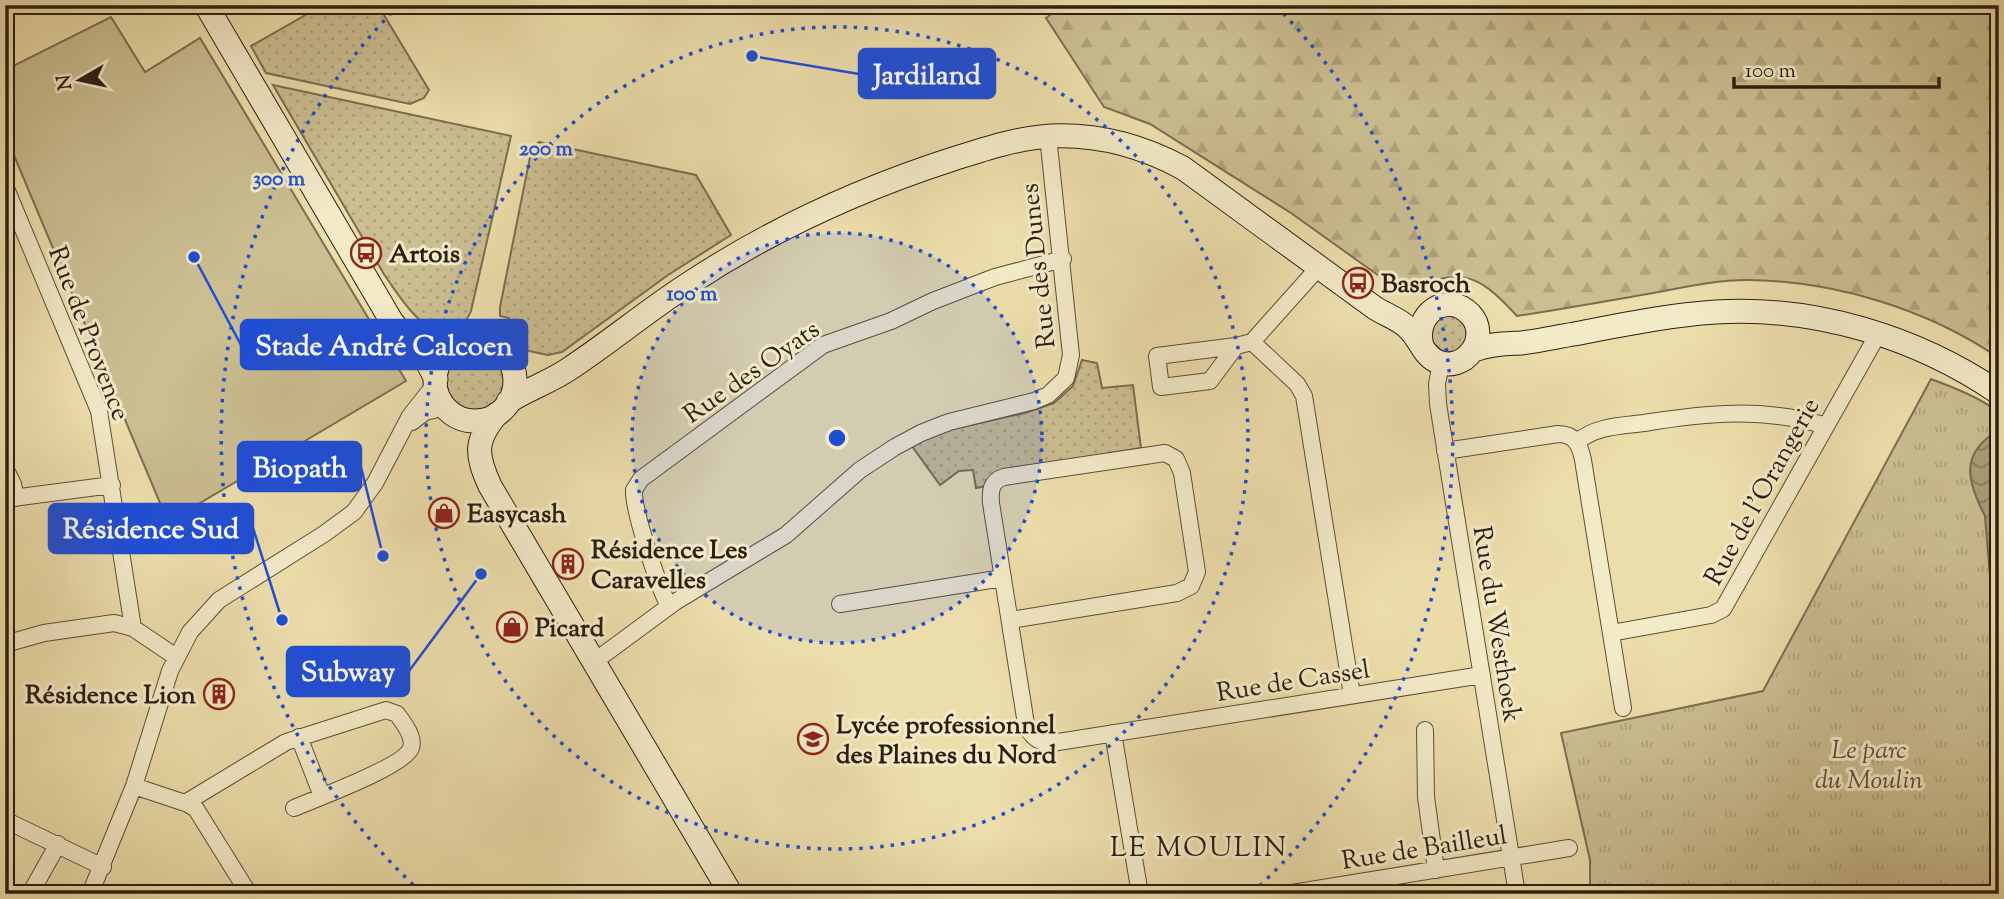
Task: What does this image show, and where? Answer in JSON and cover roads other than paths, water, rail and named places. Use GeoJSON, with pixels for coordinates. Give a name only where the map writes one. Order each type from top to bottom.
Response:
{"type":"FeatureCollection","features":[{"type":"Feature","properties":{"kind":"street"},"geometry":{"type":"LineString","coordinates":[[206,5],[392,321],[427,362],[440,397],[449,410],[473,463],[490,486],[731,894]]}},
{"type":"Feature","properties":{"kind":"street"},"geometry":{"type":"LineString","coordinates":[[401,435],[422,414],[449,410],[464,418],[476,420],[503,408],[578,363],[696,279],[748,247],[859,192],[1001,145],[1048,136],[1119,142],[1173,163],[1204,182],[1319,267],[1387,315],[1406,326],[1430,356],[1441,363],[1461,361],[1476,339],[1469,313],[1458,306],[1443,306],[1427,314],[1407,317],[1387,315]]}},
{"type":"Feature","properties":{"kind":"street","name":"Rue des Dunes"},"geometry":{"type":"LineString","coordinates":[[594,661],[669,606],[786,534],[860,470],[908,440],[955,421],[1039,400],[1057,389],[1066,378],[1071,360],[1063,259],[1057,229],[1048,136]]}},
{"type":"Feature","properties":{"kind":"street","name":"Rue de Provence"},"geometry":{"type":"LineString","coordinates":[[5,186],[97,404],[105,439],[133,628]]}},
{"type":"Feature","properties":{"kind":"street","name":"Rue des Oyats"},"geometry":{"type":"LineString","coordinates":[[669,606],[660,588],[635,505],[634,490],[641,479],[822,345],[897,318],[995,277],[1063,259]]}},
{"type":"Feature","properties":{"kind":"street"},"geometry":{"type":"LineString","coordinates":[[1319,267],[1244,344],[1210,381],[1161,387],[1157,356],[1244,344],[1297,384],[1304,396],[1352,695]]}},
{"type":"Feature","properties":{"kind":"street"},"geometry":{"type":"LineString","coordinates":[[381,300],[401,323],[415,334],[434,343],[456,346],[471,341],[489,344],[502,352],[512,366],[515,385],[503,408],[485,430],[479,446],[480,461],[490,486]]}},
{"type":"Feature","properties":{"kind":"street"},"geometry":{"type":"LineString","coordinates":[[1476,339],[1489,345],[1509,343],[1668,317],[1730,311],[1805,316],[1878,334],[1937,358],[1999,393]]}},
{"type":"Feature","properties":{"kind":"street"},"geometry":{"type":"LineString","coordinates":[[1422,346],[1420,328],[1427,314]]}},
{"type":"Feature","properties":{"kind":"street","name":"Rue de l'Orangerie"},"geometry":{"type":"LineString","coordinates":[[1611,633],[1711,615],[1720,611],[1878,334]]}},
{"type":"Feature","properties":{"kind":"street"},"geometry":{"type":"LineString","coordinates":[[90,894],[134,786],[176,657],[190,632],[219,600],[349,516],[375,483],[410,416],[436,381],[441,361],[456,346]]}},
{"type":"Feature","properties":{"kind":"street"},"geometry":{"type":"LineString","coordinates":[[512,366],[531,372],[545,372],[578,363]]}},
{"type":"Feature","properties":{"kind":"street","name":"Rue du Westhoek"},"geometry":{"type":"LineString","coordinates":[[1441,363],[1436,393],[1517,894]]}},
{"type":"Feature","properties":{"kind":"street"},"geometry":{"type":"LineString","coordinates":[[1577,442],[1597,430],[1720,413],[1770,414],[1826,426]]}},
{"type":"Feature","properties":{"kind":"street"},"geometry":{"type":"LineString","coordinates":[[1445,452],[1558,434],[1569,435],[1577,442],[1583,460],[1623,708]]}},
{"type":"Feature","properties":{"kind":"street"},"geometry":{"type":"LineString","coordinates":[[1158,453],[1169,454],[1178,463],[1197,572],[1195,582],[1188,589],[1010,620],[990,493],[993,484],[1000,478],[1158,453]]}},
{"type":"Feature","properties":{"kind":"street"},"geometry":{"type":"LineString","coordinates":[[5,468],[13,484],[10,499],[112,485]]}},
{"type":"Feature","properties":{"kind":"street"},"geometry":{"type":"LineString","coordinates":[[840,604],[1003,578]]}},
{"type":"Feature","properties":{"kind":"street","name":"Rue de Cassel"},"geometry":{"type":"LineString","coordinates":[[1010,620],[1026,724],[1037,740],[1052,743],[1482,675]]}},
{"type":"Feature","properties":{"kind":"street"},"geometry":{"type":"LineString","coordinates":[[5,644],[44,632],[114,623],[133,628],[176,657]]}},
{"type":"Feature","properties":{"kind":"street"},"geometry":{"type":"LineString","coordinates":[[186,803],[272,750],[299,737],[386,710],[397,714],[410,735],[412,747],[404,758],[381,771],[294,808]]}},
{"type":"Feature","properties":{"kind":"street"},"geometry":{"type":"LineString","coordinates":[[1425,730],[1427,809],[1436,870]]}},
{"type":"Feature","properties":{"kind":"street"},"geometry":{"type":"LineString","coordinates":[[1113,733],[1140,894]]}},
{"type":"Feature","properties":{"kind":"street"},"geometry":{"type":"LineString","coordinates":[[299,737],[322,796]]}},
{"type":"Feature","properties":{"kind":"street"},"geometry":{"type":"LineString","coordinates":[[134,786],[186,803],[198,811],[249,894]]}},
{"type":"Feature","properties":{"kind":"street"},"geometry":{"type":"LineString","coordinates":[[5,820],[103,867]]}},
{"type":"Feature","properties":{"kind":"street"},"geometry":{"type":"LineString","coordinates":[[30,894],[58,844]]}},
{"type":"Feature","properties":{"kind":"street","name":"Rue de Bailleul"},"geometry":{"type":"LineString","coordinates":[[1286,894],[1569,848]]}},
{"type":"Feature","properties":{"kind":"water"},"geometry":{"type":"Polygon","coordinates":[[[1999,430],[1999,514],[1996,516],[1999,546],[1999,685],[1985,516],[1974,491],[1970,468],[1977,448],[1999,430]]]}},
{"type":"Feature","properties":{"kind":"place","name":"Jardiland"},"geometry":{"type":"Point","coordinates":[752,56]}},
{"type":"Feature","properties":{"kind":"place","name":"Artois"},"geometry":{"type":"Point","coordinates":[366,253]}},
{"type":"Feature","properties":{"kind":"place","name":"Stade André Calcoen"},"geometry":{"type":"Point","coordinates":[194,257]}},
{"type":"Feature","properties":{"kind":"place","name":"Basroch"},"geometry":{"type":"Point","coordinates":[1358,283]}},
{"type":"Feature","properties":{"kind":"place","name":"Easycash"},"geometry":{"type":"Point","coordinates":[444,513]}},
{"type":"Feature","properties":{"kind":"place","name":"Biopath"},"geometry":{"type":"Point","coordinates":[383,556]}},
{"type":"Feature","properties":{"kind":"place","name":"Résidence Les Caravelles"},"geometry":{"type":"Point","coordinates":[568,564]}},
{"type":"Feature","properties":{"kind":"place","name":"Subway"},"geometry":{"type":"Point","coordinates":[481,574]}},
{"type":"Feature","properties":{"kind":"place","name":"Résidence Sud"},"geometry":{"type":"Point","coordinates":[282,620]}},
{"type":"Feature","properties":{"kind":"place","name":"Picard"},"geometry":{"type":"Point","coordinates":[512,627]}},
{"type":"Feature","properties":{"kind":"place","name":"Résidence Lion"},"geometry":{"type":"Point","coordinates":[219,694]}},
{"type":"Feature","properties":{"kind":"place","name":"Lycée professionnel des Plaines du Nord"},"geometry":{"type":"Point","coordinates":[813,739]}},
{"type":"Feature","properties":{"kind":"district","name":"LE MOULIN"},"geometry":{"type":"Point","coordinates":[1199,846]}},
{"type":"Feature","properties":{"kind":"park label","name":"Le parc du Moulin"},"geometry":{"type":"Point","coordinates":[1869,764]}}]}
